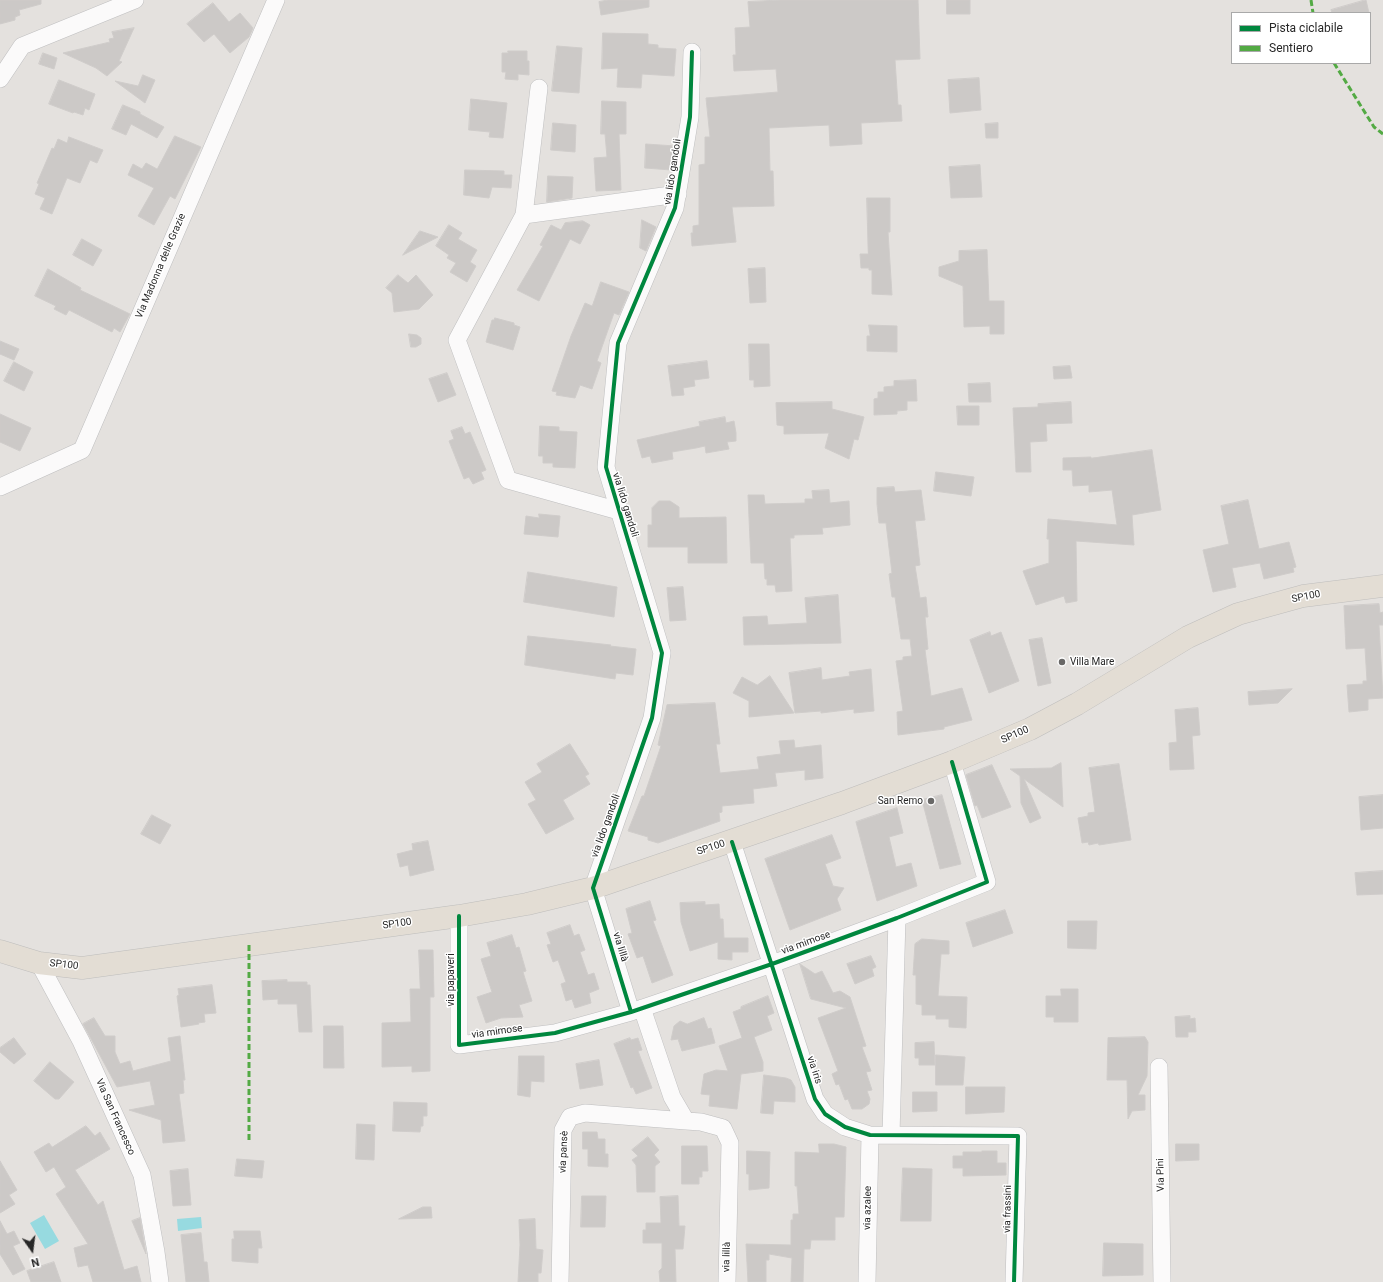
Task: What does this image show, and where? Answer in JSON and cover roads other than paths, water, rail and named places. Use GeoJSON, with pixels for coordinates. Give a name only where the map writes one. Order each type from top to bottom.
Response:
{"type":"FeatureCollection","features":[{"type":"Feature","properties":{"kind":"main road","name":"SP100"},"geometry":{"type":"LineString","coordinates":[[0,951],[39,963],[82,968],[459,916],[527,904],[593,888],[732,842],[952,762],[1044,722],[1077,704],[1188,637],[1238,614],[1303,596],[1383,586]]}},
{"type":"Feature","properties":{"kind":"street"},"geometry":{"type":"LineString","coordinates":[[0,79],[22,46],[135,0]]}},
{"type":"Feature","properties":{"kind":"street","name":"Via Madonna delle Grazie"},"geometry":{"type":"LineString","coordinates":[[0,487],[82,450],[276,0]]}},
{"type":"Feature","properties":{"kind":"street","name":"via lido gandoli"},"geometry":{"type":"LineString","coordinates":[[593,888],[652,718],[662,653],[606,467],[618,343],[675,208],[678,194],[690,117],[692,52]]}},
{"type":"Feature","properties":{"kind":"street"},"geometry":{"type":"LineString","coordinates":[[539,88],[524,215],[457,340],[508,480],[619,511]]}},
{"type":"Feature","properties":{"kind":"street"},"geometry":{"type":"LineString","coordinates":[[524,215],[678,194]]}},
{"type":"Feature","properties":{"kind":"street","name":"via mimose"},"geometry":{"type":"LineString","coordinates":[[459,1045],[555,1033],[636,1010],[772,964],[897,918],[987,882],[952,762]]}},
{"type":"Feature","properties":{"kind":"street","name":"via iris"},"geometry":{"type":"LineString","coordinates":[[732,842],[815,1098],[825,1114],[845,1128],[870,1135],[1018,1136]]}},
{"type":"Feature","properties":{"kind":"street","name":"via lillà"},"geometry":{"type":"LineString","coordinates":[[593,888],[636,1010],[672,1097],[686,1121],[701,1122],[723,1128],[730,1143],[727,1282]]}},
{"type":"Feature","properties":{"kind":"street","name":"via papaveri"},"geometry":{"type":"LineString","coordinates":[[459,916],[459,1045]]}},
{"type":"Feature","properties":{"kind":"street"},"geometry":{"type":"LineString","coordinates":[[891,1135],[897,918]]}},
{"type":"Feature","properties":{"kind":"street","name":"Via San Francesco"},"geometry":{"type":"LineString","coordinates":[[39,963],[81,1041],[142,1175],[160,1282]]}},
{"type":"Feature","properties":{"kind":"street","name":"Via Pini"},"geometry":{"type":"LineString","coordinates":[[1159,1067],[1162,1282]]}},
{"type":"Feature","properties":{"kind":"street","name":"via pansè"},"geometry":{"type":"LineString","coordinates":[[560,1282],[564,1130],[570,1117],[584,1113],[686,1121]]}},
{"type":"Feature","properties":{"kind":"street","name":"via azalee"},"geometry":{"type":"LineString","coordinates":[[867,1282],[870,1135]]}},
{"type":"Feature","properties":{"kind":"street","name":"via frassini"},"geometry":{"type":"LineString","coordinates":[[1014,1282],[1018,1136]]}},
{"type":"Feature","properties":{"kind":"water"},"geometry":{"type":"Polygon","coordinates":[[[44,1215],[59,1241],[45,1249],[30,1223],[44,1215]]]}},
{"type":"Feature","properties":{"kind":"water"},"geometry":{"type":"Polygon","coordinates":[[[201,1217],[202,1228],[178,1231],[177,1219],[201,1217]]]}},
{"type":"Feature","properties":{"kind":"place","name":"Villa Mare"},"geometry":{"type":"Point","coordinates":[1062,662]}},
{"type":"Feature","properties":{"kind":"place","name":"San Remo"},"geometry":{"type":"Point","coordinates":[931,801]}}]}
